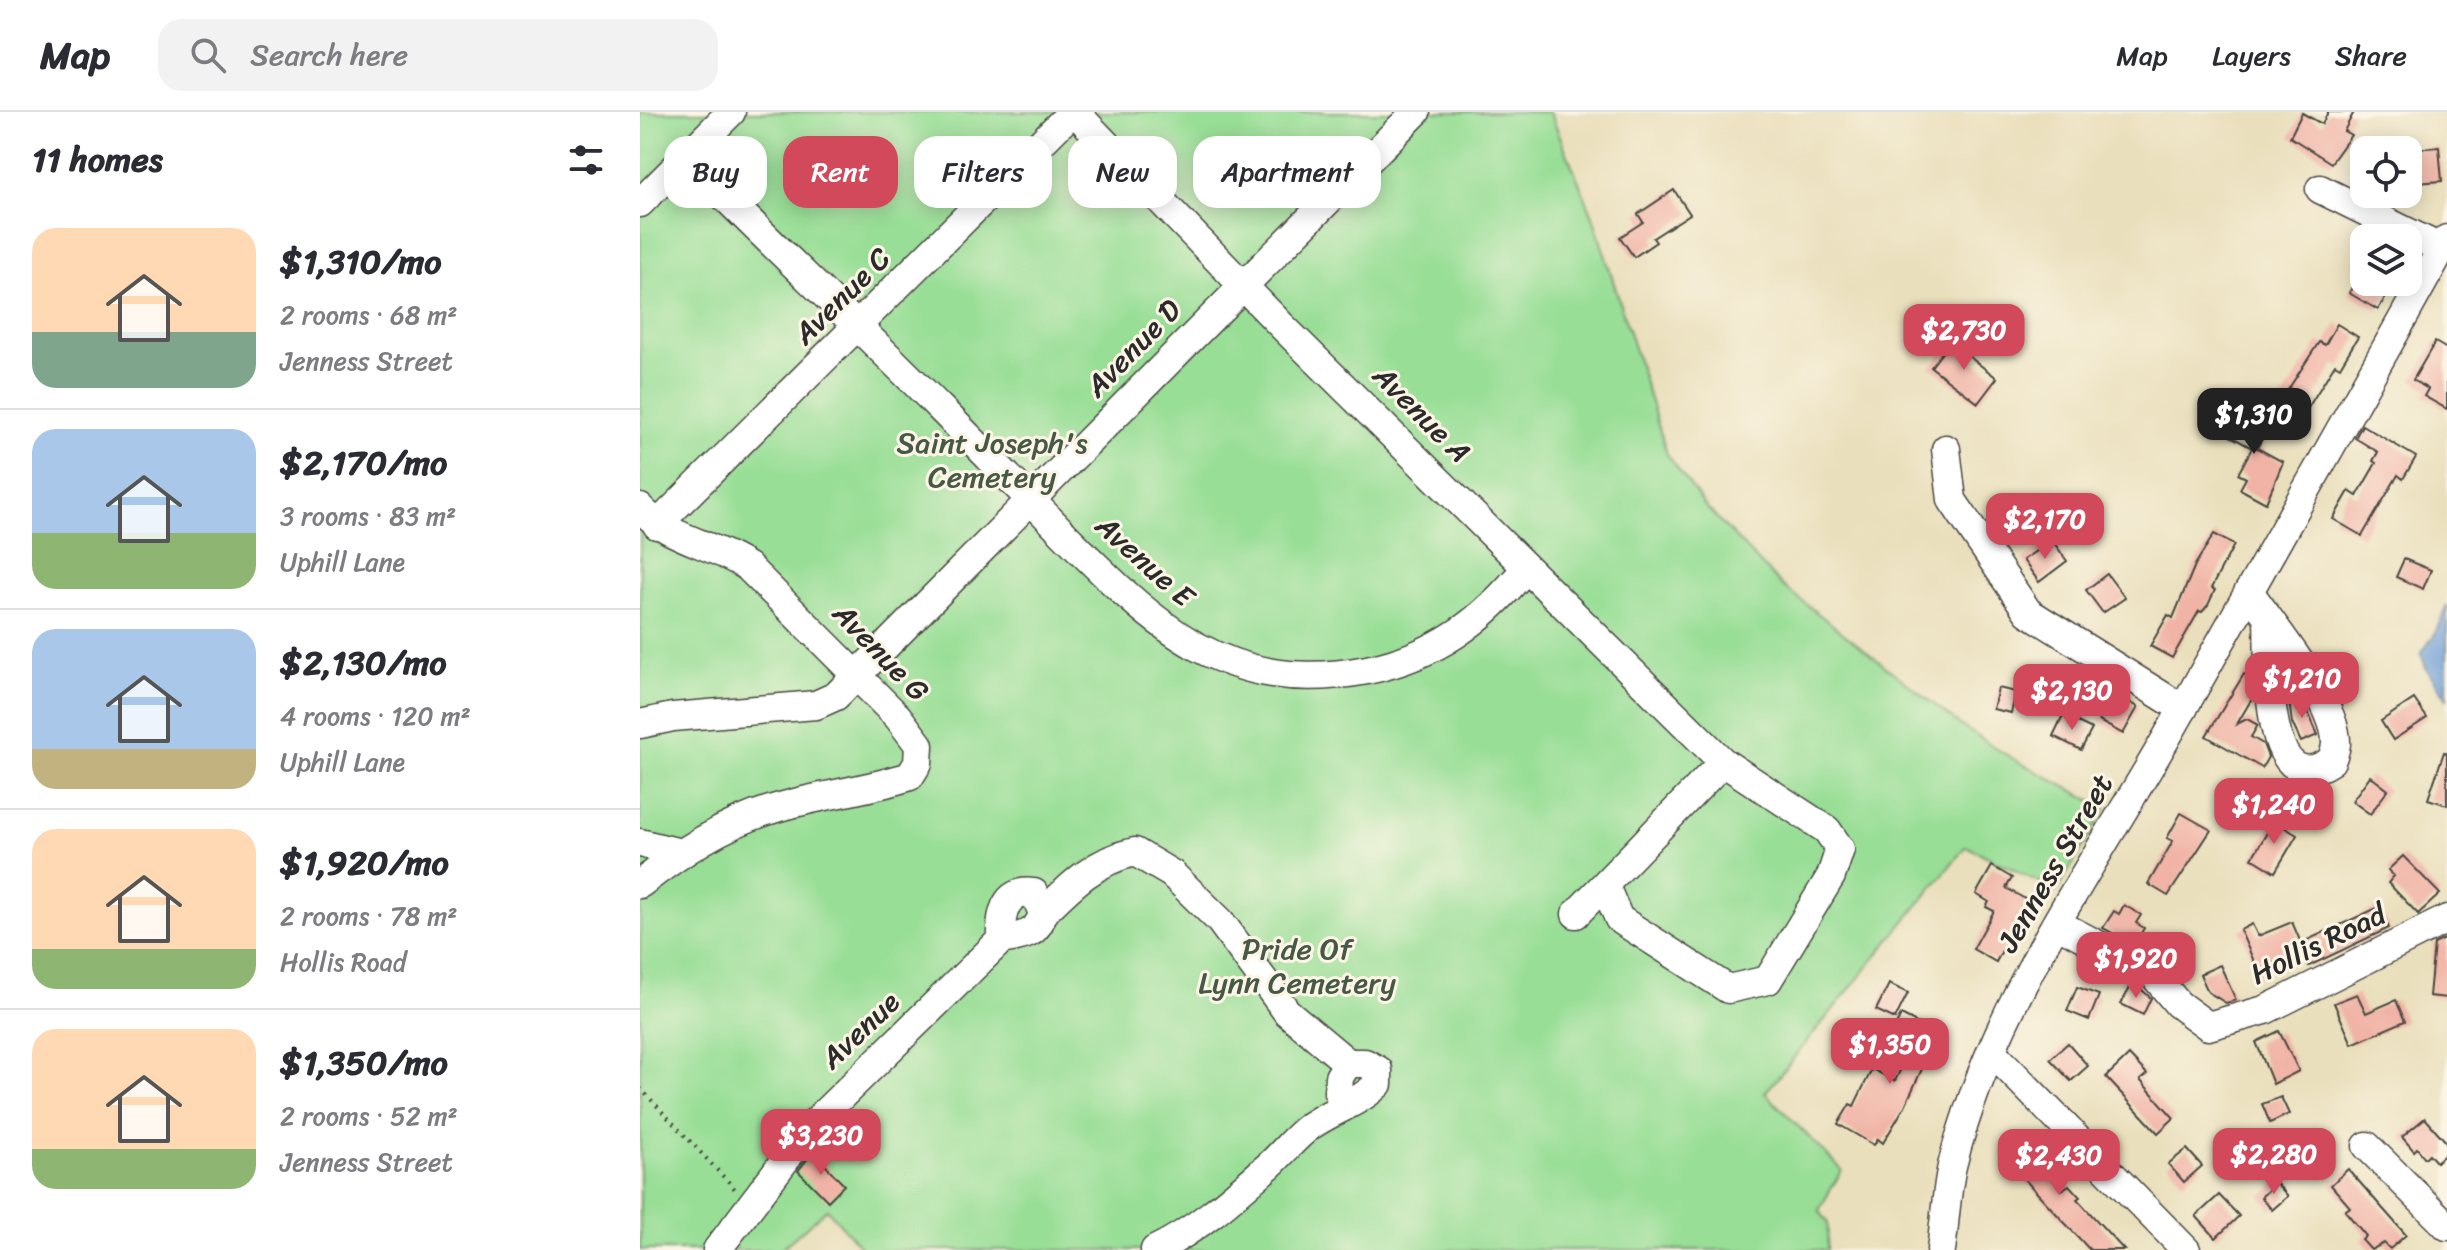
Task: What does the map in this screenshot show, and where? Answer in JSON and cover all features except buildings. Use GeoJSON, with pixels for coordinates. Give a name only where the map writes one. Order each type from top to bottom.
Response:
{"type":"FeatureCollection","features":[{"type":"Feature","properties":{"kind":"street"},"geometry":{"type":"LineString","coordinates":[[708,136],[731,112]]}},
{"type":"Feature","properties":{"kind":"street","name":"Avenue A"},"geometry":{"type":"LineString","coordinates":[[1074,112],[1242,285],[1526,568],[1545,582],[1596,640],[1723,762],[1827,830],[1840,849],[1831,876],[1768,980],[1728,989],[1619,919],[1605,886]]}},
{"type":"Feature","properties":{"kind":"street","name":"Avenue C"},"geometry":{"type":"LineString","coordinates":[[648,516],[860,327],[1074,112]]}},
{"type":"Feature","properties":{"kind":"street","name":"Avenue D"},"geometry":{"type":"LineString","coordinates":[[640,724],[673,717],[816,705],[836,696],[1416,112]]}},
{"type":"Feature","properties":{"kind":"street"},"geometry":{"type":"LineString","coordinates":[[640,203],[664,180]]}},
{"type":"Feature","properties":{"kind":"street"},"geometry":{"type":"LineString","coordinates":[[2320,189],[2444,244]]}},
{"type":"Feature","properties":{"kind":"street","name":"Avenue E"},"geometry":{"type":"LineString","coordinates":[[735,208],[860,327],[1114,584],[1188,644],[1246,666],[1281,674],[1310,677],[1346,674],[1409,659],[1438,647],[1483,616],[1526,568]]}},
{"type":"Feature","properties":{"kind":"street","name":"Jenness Street"},"geometry":{"type":"LineString","coordinates":[[1941,1250],[1952,1167],[1992,1052],[2058,924],[2183,709],[2444,244]]}},
{"type":"Feature","properties":{"kind":"street"},"geometry":{"type":"LineString","coordinates":[[1946,449],[1952,500],[2028,612],[2183,709]]}},
{"type":"Feature","properties":{"kind":"street","name":"Avenue G"},"geometry":{"type":"LineString","coordinates":[[640,884],[681,853],[738,821],[775,808],[910,776],[918,763],[919,745],[898,717],[748,567],[730,555],[648,516]]}},
{"type":"Feature","properties":{"kind":"street"},"geometry":{"type":"LineString","coordinates":[[2249,591],[2268,618],[2319,693],[2333,725],[2336,744],[2331,761],[2317,771],[2288,764],[2278,746],[2272,704],[2268,618]]}},
{"type":"Feature","properties":{"kind":"street"},"geometry":{"type":"LineString","coordinates":[[1576,914],[1723,762]]}},
{"type":"Feature","properties":{"kind":"street"},"geometry":{"type":"LineString","coordinates":[[640,843],[681,853]]}},
{"type":"Feature","properties":{"kind":"street","name":"Avenue"},"geometry":{"type":"LineString","coordinates":[[717,1250],[811,1126],[1001,940],[1000,915],[1016,894],[1034,893],[1043,913],[1074,882],[1111,857],[1135,852],[1172,874],[1220,921],[1287,1012],[1348,1063],[1339,1077],[1338,1092],[1350,1103],[1307,1128],[1265,1169],[1195,1226],[1155,1250]]}},
{"type":"Feature","properties":{"kind":"street","name":"Hollis Road"},"geometry":{"type":"LineString","coordinates":[[2058,924],[2153,974],[2178,1004],[2208,1026],[2265,1010],[2447,919]]}},
{"type":"Feature","properties":{"kind":"street"},"geometry":{"type":"LineString","coordinates":[[1992,1052],[2186,1250]]}},
{"type":"Feature","properties":{"kind":"street"},"geometry":{"type":"LineString","coordinates":[[2367,1146],[2447,1226]]}},
{"type":"Feature","properties":{"kind":"path"},"geometry":{"type":"LineString","coordinates":[[640,1088],[751,1204]]}},
{"type":"Feature","properties":{"kind":"green space","name":"Saint Joseph's Cemetery"},"geometry":{"type":"Polygon","coordinates":[[[640,112],[1550,112],[1593,216],[1667,454],[1705,506],[1779,583],[1963,727],[2013,759],[2106,808],[2057,891],[1966,846],[1765,1093],[1842,1170],[1819,1210],[1828,1223],[1827,1250],[863,1250],[827,1209],[780,1250],[640,1250],[640,112]]]}},
{"type":"Feature","properties":{"kind":"water"},"geometry":{"type":"Polygon","coordinates":[[[2447,605],[2447,698],[2426,668],[2421,653],[2434,636],[2447,605]]]}},
{"type":"Feature","properties":{"kind":"park label","name":"Pride Of Lynn Cemetery"},"geometry":{"type":"Point","coordinates":[1297,966]}}]}
